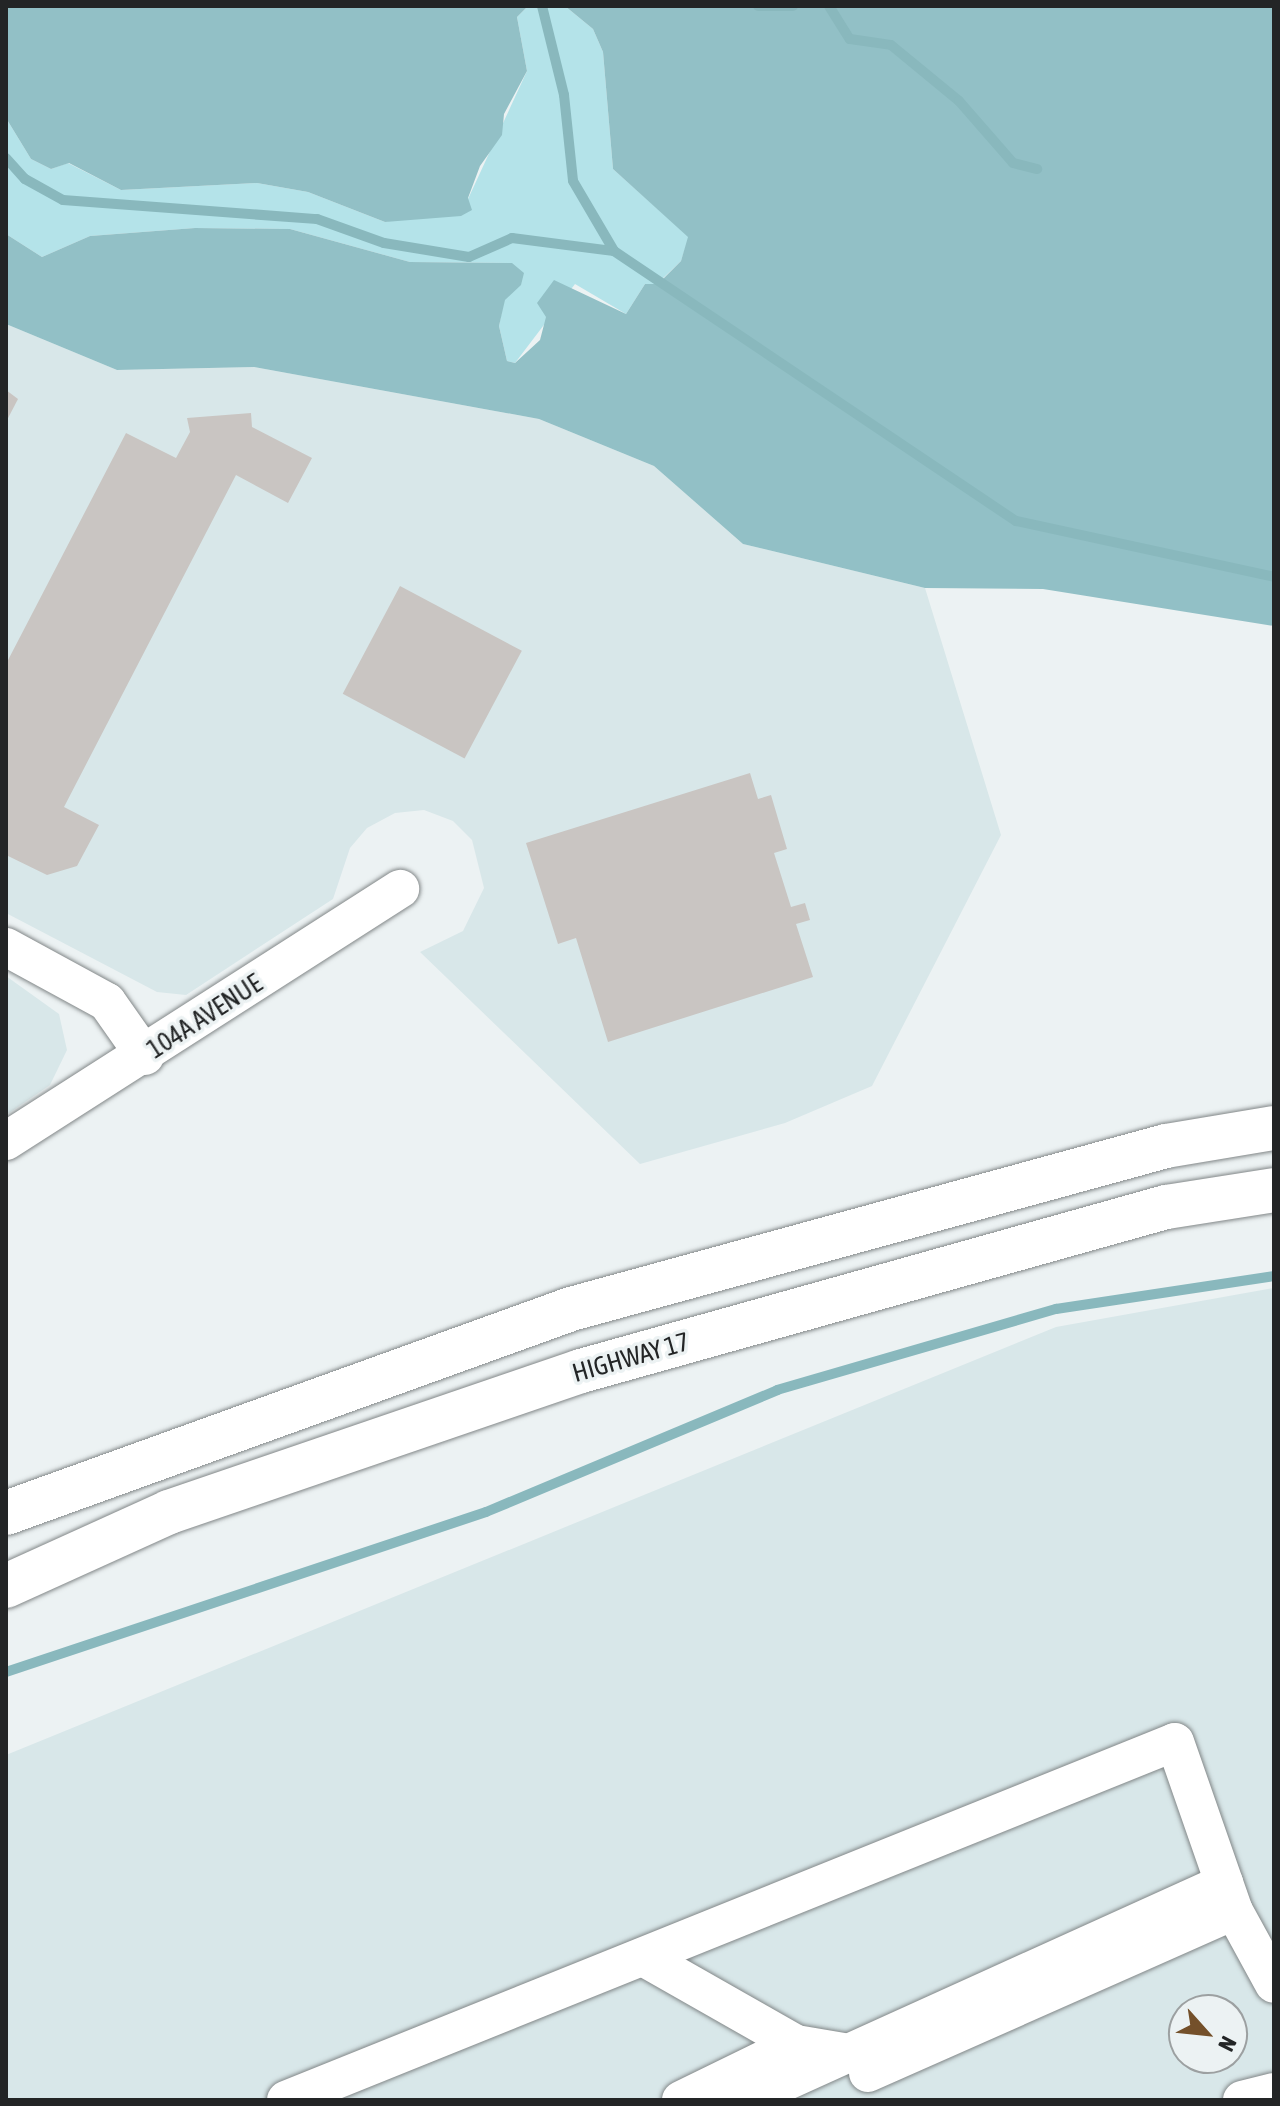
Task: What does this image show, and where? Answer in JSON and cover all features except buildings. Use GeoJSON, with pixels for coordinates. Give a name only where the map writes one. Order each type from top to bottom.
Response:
{"type":"FeatureCollection","features":[{"type":"Feature","properties":{"kind":"highway"},"geometry":{"type":"LineString","coordinates":[[6,1513],[571,1309],[1166,1146],[1274,1128]]}},
{"type":"Feature","properties":{"kind":"highway","name":"HIGHWAY 17"},"geometry":{"type":"LineString","coordinates":[[6,1586],[169,1512],[581,1371],[1166,1207],[1274,1190]]}},
{"type":"Feature","properties":{"kind":"street","name":"104A AVENUE"},"geometry":{"type":"LineString","coordinates":[[6,1141],[145,1056],[400,889]]}},
{"type":"Feature","properties":{"kind":"street"},"geometry":{"type":"LineString","coordinates":[[6,947],[107,1002],[145,1056]]}},
{"type":"Feature","properties":{"kind":"street"},"geometry":{"type":"LineString","coordinates":[[286,2100],[1175,1742],[1229,1897],[1274,1984]]}},
{"type":"Feature","properties":{"kind":"street"},"geometry":{"type":"LineString","coordinates":[[745,2100],[849,2053],[1229,1897]]}},
{"type":"Feature","properties":{"kind":"street"},"geometry":{"type":"LineString","coordinates":[[807,2100],[1229,1897]]}},
{"type":"Feature","properties":{"kind":"street"},"geometry":{"type":"LineString","coordinates":[[643,1957],[796,2044],[849,2053]]}},
{"type":"Feature","properties":{"kind":"street"},"geometry":{"type":"LineString","coordinates":[[681,2100],[796,2044]]}},
{"type":"Feature","properties":{"kind":"street"},"geometry":{"type":"LineString","coordinates":[[1242,2100],[1274,2092]]}},
{"type":"Feature","properties":{"kind":"shaded area"},"geometry":{"type":"Polygon","coordinates":[[[6,6],[528,6],[517,17],[527,71],[504,114],[502,135],[480,166],[468,198],[472,210],[461,216],[385,222],[308,192],[257,183],[121,190],[69,163],[51,169],[31,159],[6,118],[6,6]]]}},
{"type":"Feature","properties":{"kind":"shaded area"},"geometry":{"type":"Polygon","coordinates":[[[528,6],[565,6],[593,29],[603,52],[613,169],[689,237],[681,261],[657,284],[645,284],[626,314],[575,284],[515,363],[507,361],[499,326],[511,263],[410,262],[290,229],[195,228],[90,236],[42,257],[6,234],[6,118],[31,159],[51,169],[68,163],[121,190],[257,183],[308,192],[385,222],[468,199],[527,71],[517,17],[528,6]]]}},
{"type":"Feature","properties":{"kind":"shaded area"},"geometry":{"type":"Polygon","coordinates":[[[565,6],[1274,6],[1274,626],[1043,589],[925,588],[743,544],[654,466],[539,419],[254,367],[117,370],[6,324],[6,234],[42,257],[90,236],[195,228],[290,229],[410,262],[512,263],[524,273],[521,285],[505,300],[499,326],[507,361],[515,363],[540,340],[546,317],[537,303],[554,280],[626,314],[645,284],[658,284],[681,261],[688,237],[613,169],[603,52],[593,29],[565,6]]]}},
{"type":"Feature","properties":{"kind":"shaded area"},"geometry":{"type":"Polygon","coordinates":[[[6,324],[117,370],[254,367],[539,419],[654,466],[743,544],[925,588],[1001,835],[872,1086],[785,1123],[640,1164],[420,952],[463,931],[484,888],[472,840],[453,821],[424,810],[395,813],[367,828],[350,848],[333,899],[186,995],[157,992],[6,913],[6,324]]]}},
{"type":"Feature","properties":{"kind":"shaded area"},"geometry":{"type":"Polygon","coordinates":[[[6,976],[59,1014],[67,1050],[50,1085],[6,1115],[6,976]]]}},
{"type":"Feature","properties":{"kind":"shaded area"},"geometry":{"type":"Polygon","coordinates":[[[1274,1288],[1274,2100],[6,2100],[6,1755],[1056,1327],[1274,1288]]]}},
{"type":"Feature","properties":{"kind":"waterway"},"geometry":{"type":"LineString","coordinates":[[542,6],[564,95],[573,181],[614,251]]}},
{"type":"Feature","properties":{"kind":"waterway"},"geometry":{"type":"LineString","coordinates":[[758,6],[793,6]]}},
{"type":"Feature","properties":{"kind":"waterway"},"geometry":{"type":"LineString","coordinates":[[829,6],[850,39],[891,45],[959,101],[1013,163],[1037,169]]}},
{"type":"Feature","properties":{"kind":"waterway"},"geometry":{"type":"LineString","coordinates":[[6,158],[25,179],[63,200],[317,219],[384,243],[469,257],[512,238],[614,251],[1016,521],[1274,577]]}},
{"type":"Feature","properties":{"kind":"waterway"},"geometry":{"type":"LineString","coordinates":[[6,1672],[486,1512],[777,1390],[1056,1309],[1274,1276]]}}]}
